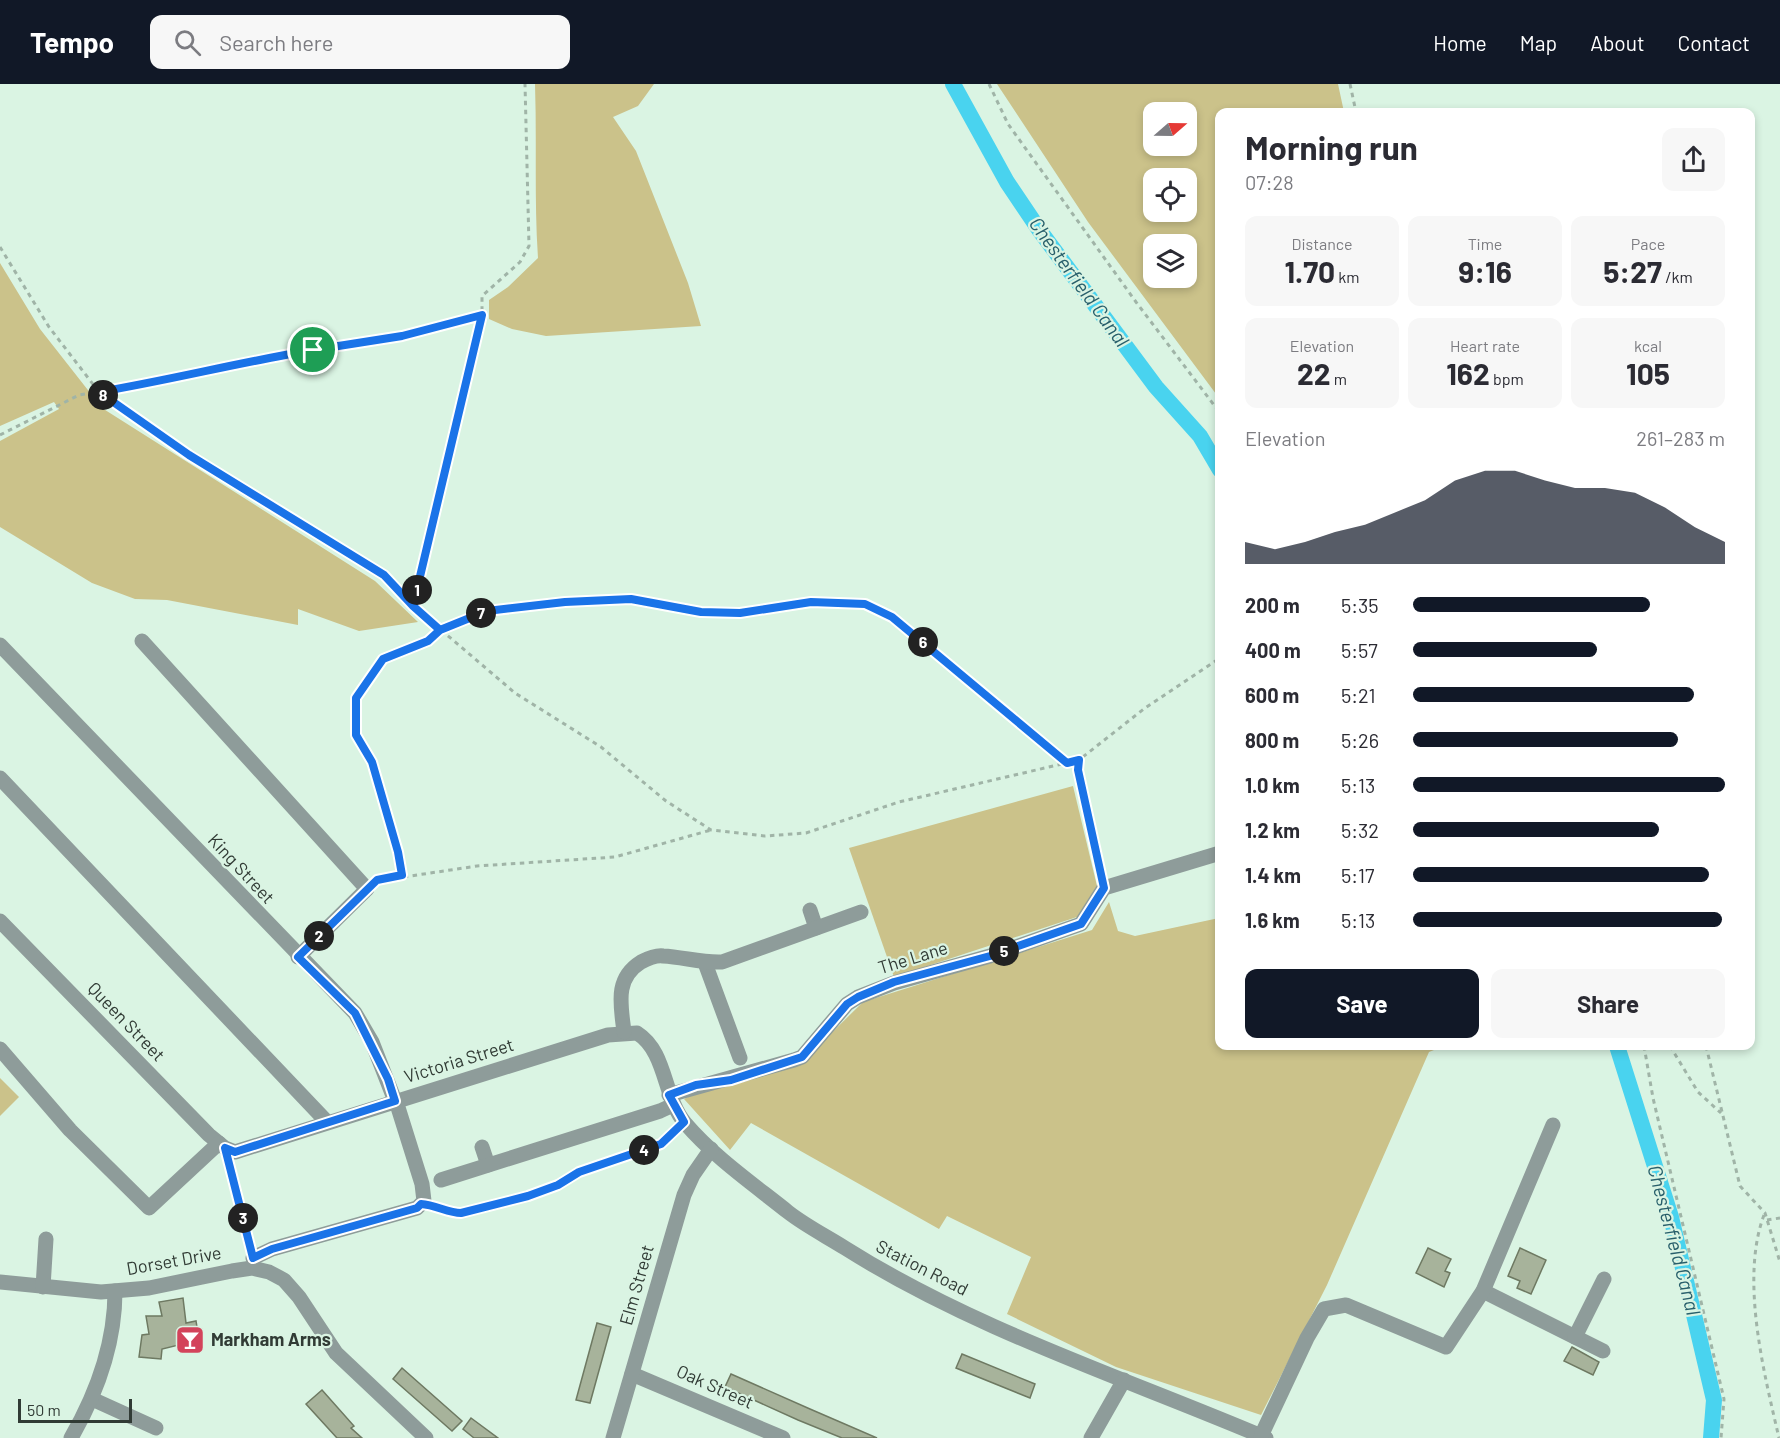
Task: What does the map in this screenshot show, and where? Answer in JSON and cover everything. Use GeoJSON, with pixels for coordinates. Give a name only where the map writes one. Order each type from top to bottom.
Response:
{"type":"FeatureCollection","features":[{"type":"Feature","properties":{"kind":"street"},"geometry":{"type":"LineString","coordinates":[[142,640],[367,889],[298,957]]}},
{"type":"Feature","properties":{"kind":"street","name":"King Street"},"geometry":{"type":"LineString","coordinates":[[0,645],[35,678],[298,957],[355,1013],[380,1060],[395,1101],[422,1184],[424,1201],[421,1204]]}},
{"type":"Feature","properties":{"kind":"street"},"geometry":{"type":"LineString","coordinates":[[0,778],[327,1122]]}},
{"type":"Feature","properties":{"kind":"street"},"geometry":{"type":"LineString","coordinates":[[1104,888],[1215,855]]}},
{"type":"Feature","properties":{"kind":"street","name":"The Lane"},"geometry":{"type":"LineString","coordinates":[[441,1180],[660,1111],[671,1100],[696,1085],[731,1080],[802,1057],[847,1004],[858,997],[894,982],[990,956],[1081,924],[1104,888]]}},
{"type":"Feature","properties":{"kind":"street"},"geometry":{"type":"LineString","coordinates":[[810,910],[816,928]]}},
{"type":"Feature","properties":{"kind":"street"},"geometry":{"type":"LineString","coordinates":[[631,1033],[620,995],[623,979],[632,968],[644,960],[660,955],[705,963],[722,962],[861,912]]}},
{"type":"Feature","properties":{"kind":"street","name":"Queen Street"},"geometry":{"type":"LineString","coordinates":[[0,921],[222,1145]]}},
{"type":"Feature","properties":{"kind":"street"},"geometry":{"type":"LineString","coordinates":[[705,963],[740,1058]]}},
{"type":"Feature","properties":{"kind":"street","name":"Victoria Street"},"geometry":{"type":"LineString","coordinates":[[222,1145],[235,1152],[395,1101],[631,1033]]}},
{"type":"Feature","properties":{"kind":"street","name":"Station Road"},"geometry":{"type":"LineString","coordinates":[[631,1033],[650,1045],[671,1100],[684,1122],[711,1149],[790,1214],[895,1280],[1003,1329],[1264,1437]]}},
{"type":"Feature","properties":{"kind":"street"},"geometry":{"type":"LineString","coordinates":[[0,1049],[70,1130],[150,1208],[222,1145]]}},
{"type":"Feature","properties":{"kind":"street"},"geometry":{"type":"LineString","coordinates":[[1264,1437],[1307,1338],[1324,1310],[1346,1305],[1446,1347],[1483,1291],[1553,1125]]}},
{"type":"Feature","properties":{"kind":"street"},"geometry":{"type":"LineString","coordinates":[[482,1147],[488,1165]]}},
{"type":"Feature","properties":{"kind":"street","name":"Elm Street"},"geometry":{"type":"LineString","coordinates":[[613,1438],[684,1195],[693,1175],[711,1149]]}},
{"type":"Feature","properties":{"kind":"street"},"geometry":{"type":"LineString","coordinates":[[253,1258],[272,1249],[417,1208],[421,1204]]}},
{"type":"Feature","properties":{"kind":"street"},"geometry":{"type":"LineString","coordinates":[[42,1287],[46,1239]]}},
{"type":"Feature","properties":{"kind":"street","name":"Dorset Drive"},"geometry":{"type":"LineString","coordinates":[[0,1282],[115,1291],[149,1288],[252,1268],[269,1272],[284,1280],[299,1297],[336,1353],[426,1438]]}},
{"type":"Feature","properties":{"kind":"street"},"geometry":{"type":"LineString","coordinates":[[1575,1337],[1604,1279]]}},
{"type":"Feature","properties":{"kind":"street"},"geometry":{"type":"LineString","coordinates":[[71,1438],[92,1399],[111,1339],[115,1317],[115,1291]]}},
{"type":"Feature","properties":{"kind":"street"},"geometry":{"type":"LineString","coordinates":[[1483,1291],[1603,1351]]}},
{"type":"Feature","properties":{"kind":"street","name":"Oak Street"},"geometry":{"type":"LineString","coordinates":[[632,1374],[783,1438]]}},
{"type":"Feature","properties":{"kind":"street"},"geometry":{"type":"LineString","coordinates":[[1091,1438],[1124,1380]]}},
{"type":"Feature","properties":{"kind":"street"},"geometry":{"type":"LineString","coordinates":[[92,1399],[156,1428]]}},
{"type":"Feature","properties":{"kind":"path"},"geometry":{"type":"LineString","coordinates":[[413,606],[482,315],[482,296],[520,262],[529,246],[525,84]]}},
{"type":"Feature","properties":{"kind":"path"},"geometry":{"type":"LineString","coordinates":[[989,84],[1008,124],[1136,302],[1215,406]]}},
{"type":"Feature","properties":{"kind":"path"},"geometry":{"type":"LineString","coordinates":[[1350,84],[1355,108]]}},
{"type":"Feature","properties":{"kind":"path"},"geometry":{"type":"LineString","coordinates":[[0,247],[49,327],[99,392],[189,455],[384,575],[413,606],[515,693],[601,747],[666,801],[711,830]]}},
{"type":"Feature","properties":{"kind":"path"},"geometry":{"type":"LineString","coordinates":[[0,435],[79,395],[155,383],[237,363],[402,336],[482,315]]}},
{"type":"Feature","properties":{"kind":"path"},"geometry":{"type":"LineString","coordinates":[[402,875],[398,852],[372,762],[356,735],[356,698],[383,659],[428,641],[440,630],[487,611],[565,602],[631,599],[701,612],[740,613],[811,602],[865,604],[892,617],[1067,763]]}},
{"type":"Feature","properties":{"kind":"path"},"geometry":{"type":"LineString","coordinates":[[367,889],[377,880],[402,875],[477,866],[615,857],[711,830],[765,836],[806,833],[899,802],[1079,760],[1145,708],[1215,661]]}},
{"type":"Feature","properties":{"kind":"path"},"geometry":{"type":"LineString","coordinates":[[1079,760],[1078,770],[1104,888]]}},
{"type":"Feature","properties":{"kind":"path"},"geometry":{"type":"LineString","coordinates":[[1645,1050],[1653,1098],[1724,1399],[1721,1438]]}},
{"type":"Feature","properties":{"kind":"path"},"geometry":{"type":"LineString","coordinates":[[1672,1050],[1698,1092],[1722,1114]]}},
{"type":"Feature","properties":{"kind":"path"},"geometry":{"type":"LineString","coordinates":[[1707,1050],[1740,1186],[1765,1213],[1780,1262]]}},
{"type":"Feature","properties":{"kind":"path"},"geometry":{"type":"LineString","coordinates":[[421,1204],[440,1206],[450,1213],[461,1213],[528,1196],[558,1185],[579,1172],[661,1144],[684,1122]]}},
{"type":"Feature","properties":{"kind":"path"},"geometry":{"type":"LineString","coordinates":[[222,1145],[253,1258]]}},
{"type":"Feature","properties":{"kind":"path"},"geometry":{"type":"LineString","coordinates":[[1765,1213],[1755,1238],[1755,1296],[1767,1384],[1779,1438]]}},
{"type":"Feature","properties":{"kind":"path"},"geometry":{"type":"LineString","coordinates":[[1767,1220],[1780,1218]]}},
{"type":"Feature","properties":{"kind":"shaded area"},"geometry":{"type":"Polygon","coordinates":[[[535,84],[654,84],[638,106],[613,117],[636,151],[688,283],[701,326],[546,336],[512,329],[489,319],[489,300],[508,287],[538,258],[535,84]]]}},
{"type":"Feature","properties":{"kind":"shaded area"},"geometry":{"type":"Polygon","coordinates":[[[997,84],[1338,84],[1343,108],[1215,108],[1215,393],[1088,222],[997,84]]]}},
{"type":"Feature","properties":{"kind":"shaded area"},"geometry":{"type":"Polygon","coordinates":[[[0,263],[40,329],[102,408],[375,581],[418,622],[359,631],[298,609],[298,625],[167,600],[135,599],[92,583],[0,527],[0,441],[59,409],[54,402],[0,426],[0,263]]]}},
{"type":"Feature","properties":{"kind":"shaded area"},"geometry":{"type":"Polygon","coordinates":[[[1073,786],[1097,886],[1080,916],[894,977],[849,848],[1073,786]]]}},
{"type":"Feature","properties":{"kind":"shaded area"},"geometry":{"type":"Polygon","coordinates":[[[1109,902],[1118,931],[1135,936],[1215,919],[1215,1050],[1434,1050],[1429,1052],[1327,1285],[1261,1415],[1116,1367],[1007,1314],[1031,1257],[947,1216],[939,1229],[751,1123],[730,1150],[684,1099],[706,1088],[804,1060],[863,1002],[1092,930],[1109,902]]]}},
{"type":"Feature","properties":{"kind":"shaded area"},"geometry":{"type":"Polygon","coordinates":[[[0,1078],[19,1097],[0,1116],[0,1078]]]}},
{"type":"Feature","properties":{"kind":"building"},"geometry":{"type":"Polygon","coordinates":[[[1428,1248],[1451,1259],[1445,1271],[1450,1273],[1444,1287],[1416,1273],[1428,1248]]]}},
{"type":"Feature","properties":{"kind":"building"},"geometry":{"type":"Polygon","coordinates":[[[1520,1248],[1546,1260],[1531,1294],[1517,1288],[1520,1281],[1508,1276],[1520,1248]]]}},
{"type":"Feature","properties":{"kind":"building"},"geometry":{"type":"Polygon","coordinates":[[[183,1298],[186,1323],[196,1321],[199,1340],[162,1349],[161,1359],[139,1357],[142,1335],[149,1334],[146,1316],[162,1316],[159,1302],[183,1298]]]}},
{"type":"Feature","properties":{"kind":"building"},"geometry":{"type":"Polygon","coordinates":[[[597,1323],[611,1327],[590,1403],[576,1400],[597,1323]]]}},
{"type":"Feature","properties":{"kind":"building"},"geometry":{"type":"Polygon","coordinates":[[[1572,1347],[1599,1362],[1593,1375],[1564,1361],[1572,1347]]]}},
{"type":"Feature","properties":{"kind":"building"},"geometry":{"type":"Polygon","coordinates":[[[962,1354],[1035,1384],[1030,1398],[956,1368],[962,1354]]]}},
{"type":"Feature","properties":{"kind":"building"},"geometry":{"type":"Polygon","coordinates":[[[402,1368],[462,1421],[452,1431],[393,1379],[402,1368]]]}},
{"type":"Feature","properties":{"kind":"building"},"geometry":{"type":"Polygon","coordinates":[[[731,1374],[877,1438],[842,1438],[798,1420],[725,1387],[731,1374]]]}},
{"type":"Feature","properties":{"kind":"building"},"geometry":{"type":"Polygon","coordinates":[[[322,1390],[354,1426],[351,1428],[362,1438],[337,1438],[306,1404],[322,1390]]]}},
{"type":"Feature","properties":{"kind":"building"},"geometry":{"type":"Polygon","coordinates":[[[471,1418],[498,1438],[474,1438],[463,1429],[471,1418]]]}},
{"type":"Feature","properties":{"kind":"waterway","name":"Chesterfield Canal"},"geometry":{"type":"LineString","coordinates":[[953,84],[1007,182],[1040,231],[1156,387],[1200,436],[1215,462]]}},
{"type":"Feature","properties":{"kind":"waterway","name":"Chesterfield Canal"},"geometry":{"type":"LineString","coordinates":[[1618,1050],[1671,1217],[1714,1400],[1711,1438]]}},
{"type":"Feature","properties":{"kind":"place","name":"Markham Arms"},"geometry":{"type":"Point","coordinates":[190,1340]}},
{"type":"Feature","properties":{"kind":"route"},"geometry":{"type":"LineString","coordinates":[[313,350],[237,363],[155,383],[99,392],[189,455],[384,575],[413,606],[440,630],[487,611],[565,602],[631,599],[701,612],[740,613],[811,602],[865,604],[892,617],[930,647],[980,693],[1067,763],[1079,760],[1078,770],[1104,888],[1081,924],[990,956],[894,982],[847,1004],[802,1057],[731,1080],[696,1085],[669,1095],[684,1122],[661,1144],[579,1172],[558,1185],[528,1196],[461,1213],[450,1213],[440,1206],[421,1204],[417,1208],[272,1249],[253,1258],[225,1148],[235,1152],[395,1101],[372,1042],[355,1013],[298,957],[377,880],[402,875],[398,852],[372,762],[356,735],[356,698],[383,659],[428,641],[440,630],[413,606],[482,315],[402,336],[313,350]]}}]}
